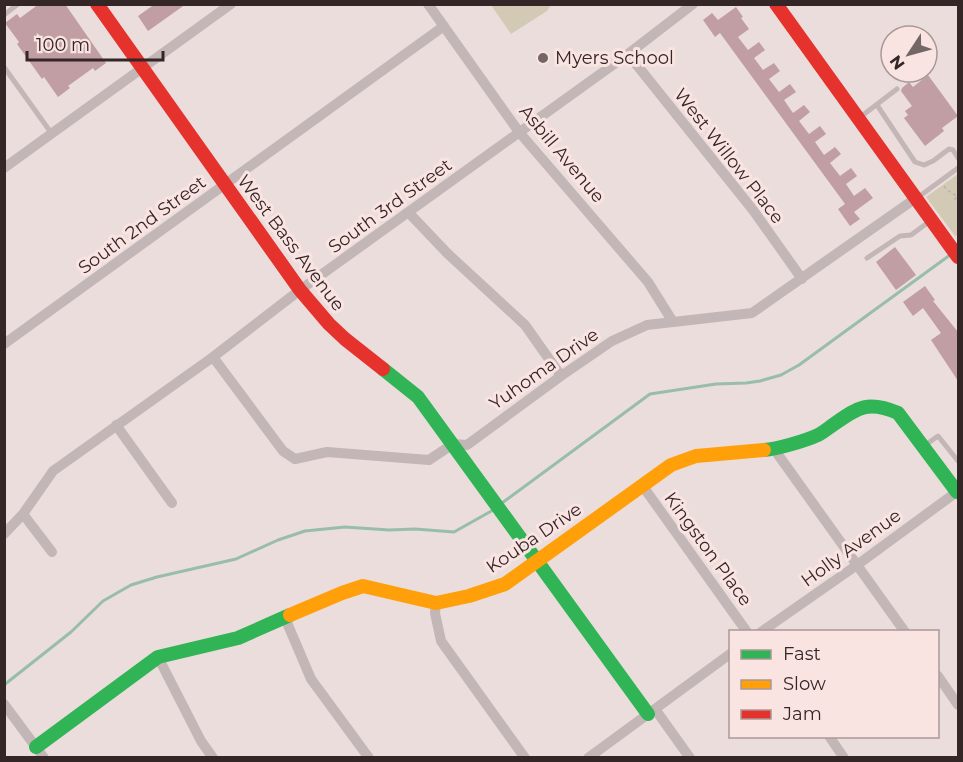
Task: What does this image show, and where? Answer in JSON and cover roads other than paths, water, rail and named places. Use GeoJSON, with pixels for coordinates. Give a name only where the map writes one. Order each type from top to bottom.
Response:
{"type":"FeatureCollection","features":[{"type":"Feature","properties":{"kind":"street","name":"West Bass Avenue"},"geometry":{"type":"LineString","coordinates":[[97,4],[300,291],[345,339],[418,397],[537,561],[652,711]]}},
{"type":"Feature","properties":{"kind":"street","name":"Asbill Avenue"},"geometry":{"type":"LineString","coordinates":[[428,4],[519,132],[648,282],[673,322]]}},
{"type":"Feature","properties":{"kind":"street","name":"South 3rd Street"},"geometry":{"type":"LineString","coordinates":[[4,534],[23,514],[53,471],[213,357],[693,4]]}},
{"type":"Feature","properties":{"kind":"street"},"geometry":{"type":"LineString","coordinates":[[776,4],[958,257]]}},
{"type":"Feature","properties":{"kind":"street"},"geometry":{"type":"LineString","coordinates":[[4,168],[225,6]]}},
{"type":"Feature","properties":{"kind":"street","name":"South 2nd Street"},"geometry":{"type":"LineString","coordinates":[[4,344],[444,26]]}},
{"type":"Feature","properties":{"kind":"street","name":"West Willow Place"},"geometry":{"type":"LineString","coordinates":[[628,54],[753,210],[801,279]]}},
{"type":"Feature","properties":{"kind":"street","name":"Yuhoma Drive"},"geometry":{"type":"LineString","coordinates":[[213,357],[283,451],[295,459],[327,452],[429,459],[453,444],[466,445],[612,341],[647,325],[752,313],[916,198]]}},
{"type":"Feature","properties":{"kind":"street"},"geometry":{"type":"LineString","coordinates":[[409,213],[447,253],[525,325],[561,376]]}},
{"type":"Feature","properties":{"kind":"street","name":"Kouba Drive"},"geometry":{"type":"LineString","coordinates":[[40,752],[158,657],[238,638],[342,592],[363,586],[436,603],[469,596],[505,584],[671,465],[696,456],[774,449],[818,435],[856,409],[870,406],[886,408],[898,413],[958,491]]}},
{"type":"Feature","properties":{"kind":"street"},"geometry":{"type":"LineString","coordinates":[[116,425],[172,503]]}},
{"type":"Feature","properties":{"kind":"street"},"geometry":{"type":"LineString","coordinates":[[774,449],[904,630]]}},
{"type":"Feature","properties":{"kind":"street","name":"Kingston Place"},"geometry":{"type":"LineString","coordinates":[[642,485],[746,630]]}},
{"type":"Feature","properties":{"kind":"street","name":"Holly Avenue"},"geometry":{"type":"LineString","coordinates":[[764,630],[958,491]]}},
{"type":"Feature","properties":{"kind":"street"},"geometry":{"type":"LineString","coordinates":[[23,514],[52,552]]}},
{"type":"Feature","properties":{"kind":"street"},"geometry":{"type":"LineString","coordinates":[[436,603],[435,614],[441,641],[525,758]]}},
{"type":"Feature","properties":{"kind":"street"},"geometry":{"type":"LineString","coordinates":[[285,618],[311,679],[369,758]]}},
{"type":"Feature","properties":{"kind":"street"},"geometry":{"type":"LineString","coordinates":[[588,758],[729,655]]}},
{"type":"Feature","properties":{"kind":"street"},"geometry":{"type":"LineString","coordinates":[[158,657],[201,741],[213,758]]}},
{"type":"Feature","properties":{"kind":"street"},"geometry":{"type":"LineString","coordinates":[[939,677],[958,705]]}},
{"type":"Feature","properties":{"kind":"street"},"geometry":{"type":"LineString","coordinates":[[4,704],[40,752]]}},
{"type":"Feature","properties":{"kind":"street"},"geometry":{"type":"LineString","coordinates":[[652,711],[690,758]]}},
{"type":"Feature","properties":{"kind":"street"},"geometry":{"type":"LineString","coordinates":[[830,738],[844,758]]}},
{"type":"Feature","properties":{"kind":"lane"},"geometry":{"type":"LineString","coordinates":[[4,15],[18,4]]}},
{"type":"Feature","properties":{"kind":"lane"},"geometry":{"type":"LineString","coordinates":[[4,67],[52,134]]}},
{"type":"Feature","properties":{"kind":"lane"},"geometry":{"type":"LineString","coordinates":[[858,119],[897,89]]}},
{"type":"Feature","properties":{"kind":"lane"},"geometry":{"type":"LineString","coordinates":[[877,105],[915,162],[924,165],[950,150],[953,150],[958,158]]}},
{"type":"Feature","properties":{"kind":"lane"},"geometry":{"type":"LineString","coordinates":[[916,198],[958,168]]}},
{"type":"Feature","properties":{"kind":"lane"},"geometry":{"type":"LineString","coordinates":[[867,258],[900,236],[911,235],[932,220]]}},
{"type":"Feature","properties":{"kind":"lane"},"geometry":{"type":"LineString","coordinates":[[923,446],[938,436],[958,460]]}},
{"type":"Feature","properties":{"kind":"waterway"},"geometry":{"type":"LineString","coordinates":[[502,503],[650,394],[716,384],[760,381],[781,375],[799,365],[950,255]]}},
{"type":"Feature","properties":{"kind":"waterway"},"geometry":{"type":"LineString","coordinates":[[4,685],[71,632],[103,601],[131,585],[236,559],[278,540],[305,531],[345,527],[454,532],[495,509]]}},
{"type":"Feature","properties":{"kind":"place","name":"Myers School"},"geometry":{"type":"Point","coordinates":[543,58]}}]}
